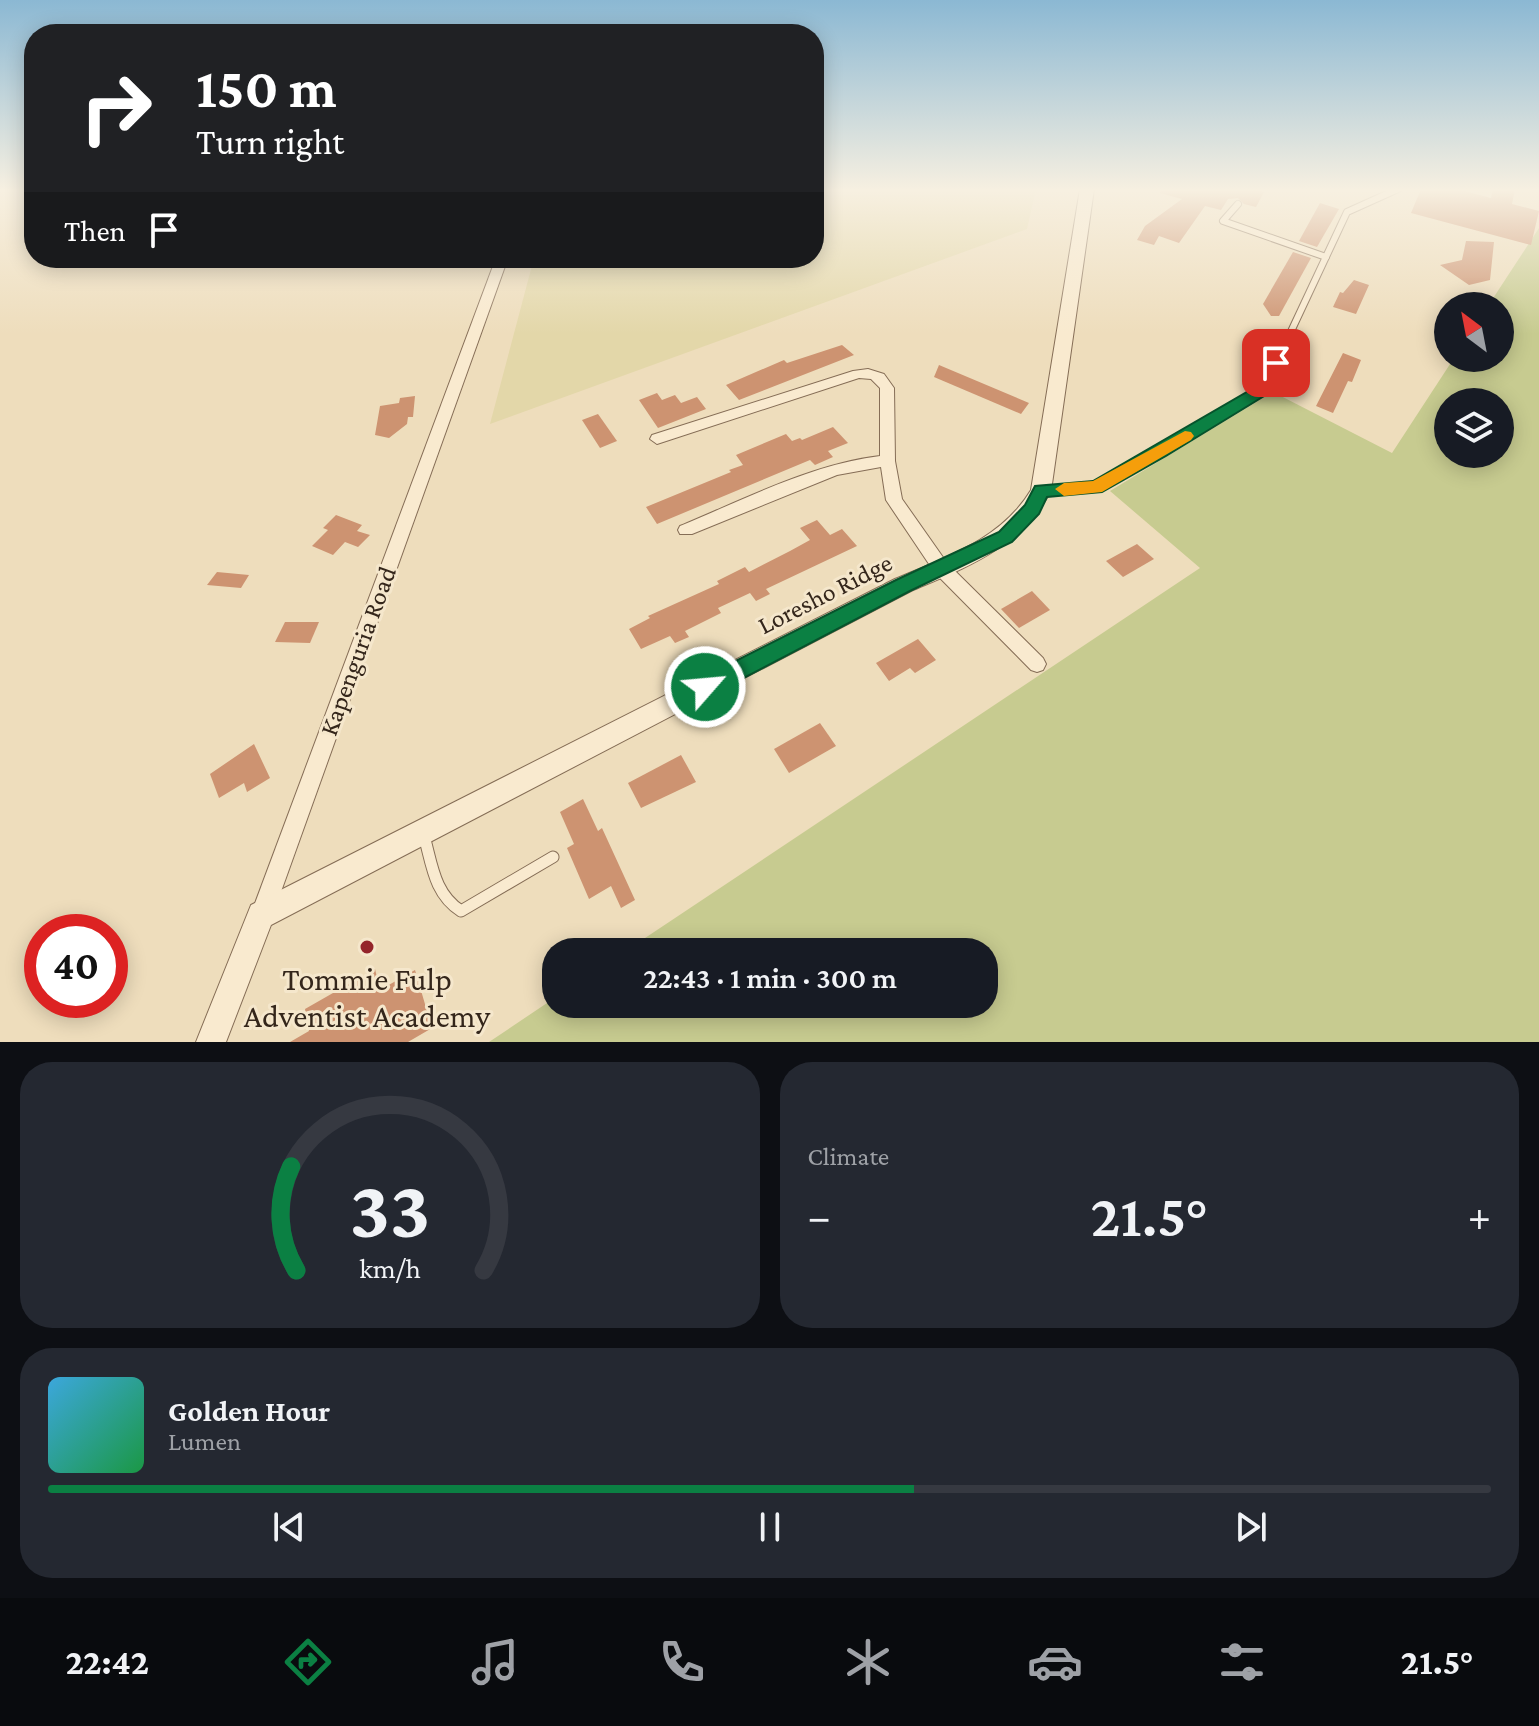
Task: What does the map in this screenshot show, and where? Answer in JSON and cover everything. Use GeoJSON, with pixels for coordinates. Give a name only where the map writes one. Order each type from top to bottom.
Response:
{"type":"FeatureCollection","features":[{"type":"Feature","properties":{"kind":"street","name":"Loresho Ridge"},"geometry":{"type":"LineString","coordinates":[[261,915],[1006,537],[1032,509],[1041,491],[1080,238]]}},
{"type":"Feature","properties":{"kind":"street","name":"Kapenguria Road"},"geometry":{"type":"LineString","coordinates":[[211,1042],[261,915],[498,268]]}},
{"type":"Feature","properties":{"kind":"street"},"geometry":{"type":"LineString","coordinates":[[657,439],[858,374],[873,373],[884,379],[887,388],[887,461],[894,500],[941,568],[1037,664]]}},
{"type":"Feature","properties":{"kind":"street"},"geometry":{"type":"LineString","coordinates":[[686,530],[832,471],[887,461]]}},
{"type":"Feature","properties":{"kind":"lane"},"geometry":{"type":"LineString","coordinates":[[1271,238],[1326,257]]}},
{"type":"Feature","properties":{"kind":"lane"},"geometry":{"type":"LineString","coordinates":[[1041,491],[1096,487],[1264,389],[1335,238]]}},
{"type":"Feature","properties":{"kind":"lane"},"geometry":{"type":"LineString","coordinates":[[423,832],[441,894],[449,906],[461,911],[553,857]]}},
{"type":"Feature","properties":{"kind":"shaded area"},"geometry":{"type":"Polygon","coordinates":[[[824,238],[1003,238],[490,424],[531,268],[824,268],[824,238]]]}},
{"type":"Feature","properties":{"kind":"green space"},"geometry":{"type":"Polygon","coordinates":[[[1533,238],[1539,238],[1539,1042],[489,1042],[542,1006],[542,1018],[998,1018],[998,938],[645,938],[1200,568],[1110,491],[1273,392],[1392,453],[1434,389],[1434,468],[1514,468],[1514,388],[1434,388],[1445,372],[1514,372],[1514,292],[1497,292],[1533,238]]]}},
{"type":"Feature","properties":{"kind":"building"},"geometry":{"type":"Polygon","coordinates":[[[1138,238],[1158,238],[1154,245],[1137,240],[1138,238]]]}},
{"type":"Feature","properties":{"kind":"building"},"geometry":{"type":"Polygon","coordinates":[[[1164,238],[1183,238],[1179,243],[1164,238]]]}},
{"type":"Feature","properties":{"kind":"building"},"geometry":{"type":"Polygon","coordinates":[[[1301,238],[1322,238],[1317,247],[1299,241],[1301,238]]]}},
{"type":"Feature","properties":{"kind":"building"},"geometry":{"type":"Polygon","coordinates":[[[1503,238],[1533,238],[1531,245],[1503,238]]]}},
{"type":"Feature","properties":{"kind":"building"},"geometry":{"type":"Polygon","coordinates":[[[1466,241],[1494,242],[1490,280],[1469,285],[1440,265],[1462,260],[1466,241]]]}},
{"type":"Feature","properties":{"kind":"building"},"geometry":{"type":"Polygon","coordinates":[[[1293,252],[1311,258],[1279,316],[1271,316],[1263,304],[1293,252]]]}},
{"type":"Feature","properties":{"kind":"building"},"geometry":{"type":"Polygon","coordinates":[[[1354,280],[1369,285],[1356,314],[1333,307],[1340,292],[1343,293],[1354,280]]]}},
{"type":"Feature","properties":{"kind":"building"},"geometry":{"type":"Polygon","coordinates":[[[842,345],[854,355],[739,400],[726,385],[784,360],[787,363],[842,345]]]}},
{"type":"Feature","properties":{"kind":"building"},"geometry":{"type":"Polygon","coordinates":[[[1343,353],[1361,360],[1333,413],[1316,406],[1343,353]]]}},
{"type":"Feature","properties":{"kind":"building"},"geometry":{"type":"Polygon","coordinates":[[[939,365],[1029,403],[1021,414],[934,377],[939,365]]]}},
{"type":"Feature","properties":{"kind":"building"},"geometry":{"type":"Polygon","coordinates":[[[657,393],[662,400],[675,395],[681,403],[697,397],[706,409],[658,428],[639,400],[657,393]]]}},
{"type":"Feature","properties":{"kind":"building"},"geometry":{"type":"Polygon","coordinates":[[[415,396],[413,417],[408,417],[407,424],[389,438],[375,435],[380,406],[415,396]]]}},
{"type":"Feature","properties":{"kind":"building"},"geometry":{"type":"Polygon","coordinates":[[[598,414],[617,441],[600,448],[582,420],[598,414]]]}},
{"type":"Feature","properties":{"kind":"building"},"geometry":{"type":"Polygon","coordinates":[[[833,427],[848,443],[828,451],[833,457],[815,465],[810,460],[657,524],[646,507],[731,472],[729,470],[743,465],[736,455],[786,434],[792,441],[802,440],[833,427]]]}},
{"type":"Feature","properties":{"kind":"building"},"geometry":{"type":"Polygon","coordinates":[[[336,515],[362,525],[357,531],[370,535],[358,547],[345,542],[333,555],[312,546],[328,530],[323,528],[336,515]]]}},
{"type":"Feature","properties":{"kind":"building"},"geometry":{"type":"Polygon","coordinates":[[[817,520],[830,535],[842,529],[857,546],[766,589],[770,594],[756,601],[750,593],[718,608],[721,613],[685,631],[689,637],[675,643],[670,636],[641,649],[629,629],[650,618],[648,616],[719,584],[717,581],[745,567],[749,572],[810,540],[800,528],[817,520]]]}},
{"type":"Feature","properties":{"kind":"building"},"geometry":{"type":"Polygon","coordinates":[[[1137,544],[1154,559],[1123,577],[1106,561],[1137,544]]]}},
{"type":"Feature","properties":{"kind":"building"},"geometry":{"type":"Polygon","coordinates":[[[217,572],[249,575],[241,588],[207,585],[217,572]]]}},
{"type":"Feature","properties":{"kind":"building"},"geometry":{"type":"Polygon","coordinates":[[[1032,591],[1050,610],[1019,628],[1001,609],[1032,591]]]}},
{"type":"Feature","properties":{"kind":"building"},"geometry":{"type":"Polygon","coordinates":[[[285,622],[319,622],[310,643],[275,642],[285,622]]]}},
{"type":"Feature","properties":{"kind":"building"},"geometry":{"type":"Polygon","coordinates":[[[918,639],[936,660],[915,673],[910,668],[889,681],[876,663],[918,639]]]}},
{"type":"Feature","properties":{"kind":"building"},"geometry":{"type":"Polygon","coordinates":[[[820,723],[836,746],[789,773],[774,749],[820,723]]]}},
{"type":"Feature","properties":{"kind":"building"},"geometry":{"type":"Polygon","coordinates":[[[254,744],[270,778],[247,792],[244,783],[219,798],[210,774],[254,744]]]}},
{"type":"Feature","properties":{"kind":"building"},"geometry":{"type":"Polygon","coordinates":[[[681,755],[696,782],[641,808],[628,783],[681,755]]]}},
{"type":"Feature","properties":{"kind":"building"},"geometry":{"type":"Polygon","coordinates":[[[583,799],[598,831],[602,828],[635,900],[621,908],[611,886],[589,899],[567,848],[574,844],[560,812],[583,799]]]}},
{"type":"Feature","properties":{"kind":"building"},"geometry":{"type":"Polygon","coordinates":[[[375,969],[380,990],[415,970],[432,1028],[408,1042],[290,1042],[309,1031],[305,1009],[375,969]]]}},
{"type":"Feature","properties":{"kind":"slow traffic"},"geometry":{"type":"LineString","coordinates":[[1064,489],[1096,487],[1185,436]]}},
{"type":"Feature","properties":{"kind":"place","name":"Tommie Fulp Adventist Academy"},"geometry":{"type":"Point","coordinates":[367,947]}},
{"type":"Feature","properties":{"kind":"route"},"geometry":{"type":"LineString","coordinates":[[705,687],[903,585],[1006,537],[1032,509],[1041,491],[1096,487],[1160,452],[1264,389],[1276,363]]}}]}
